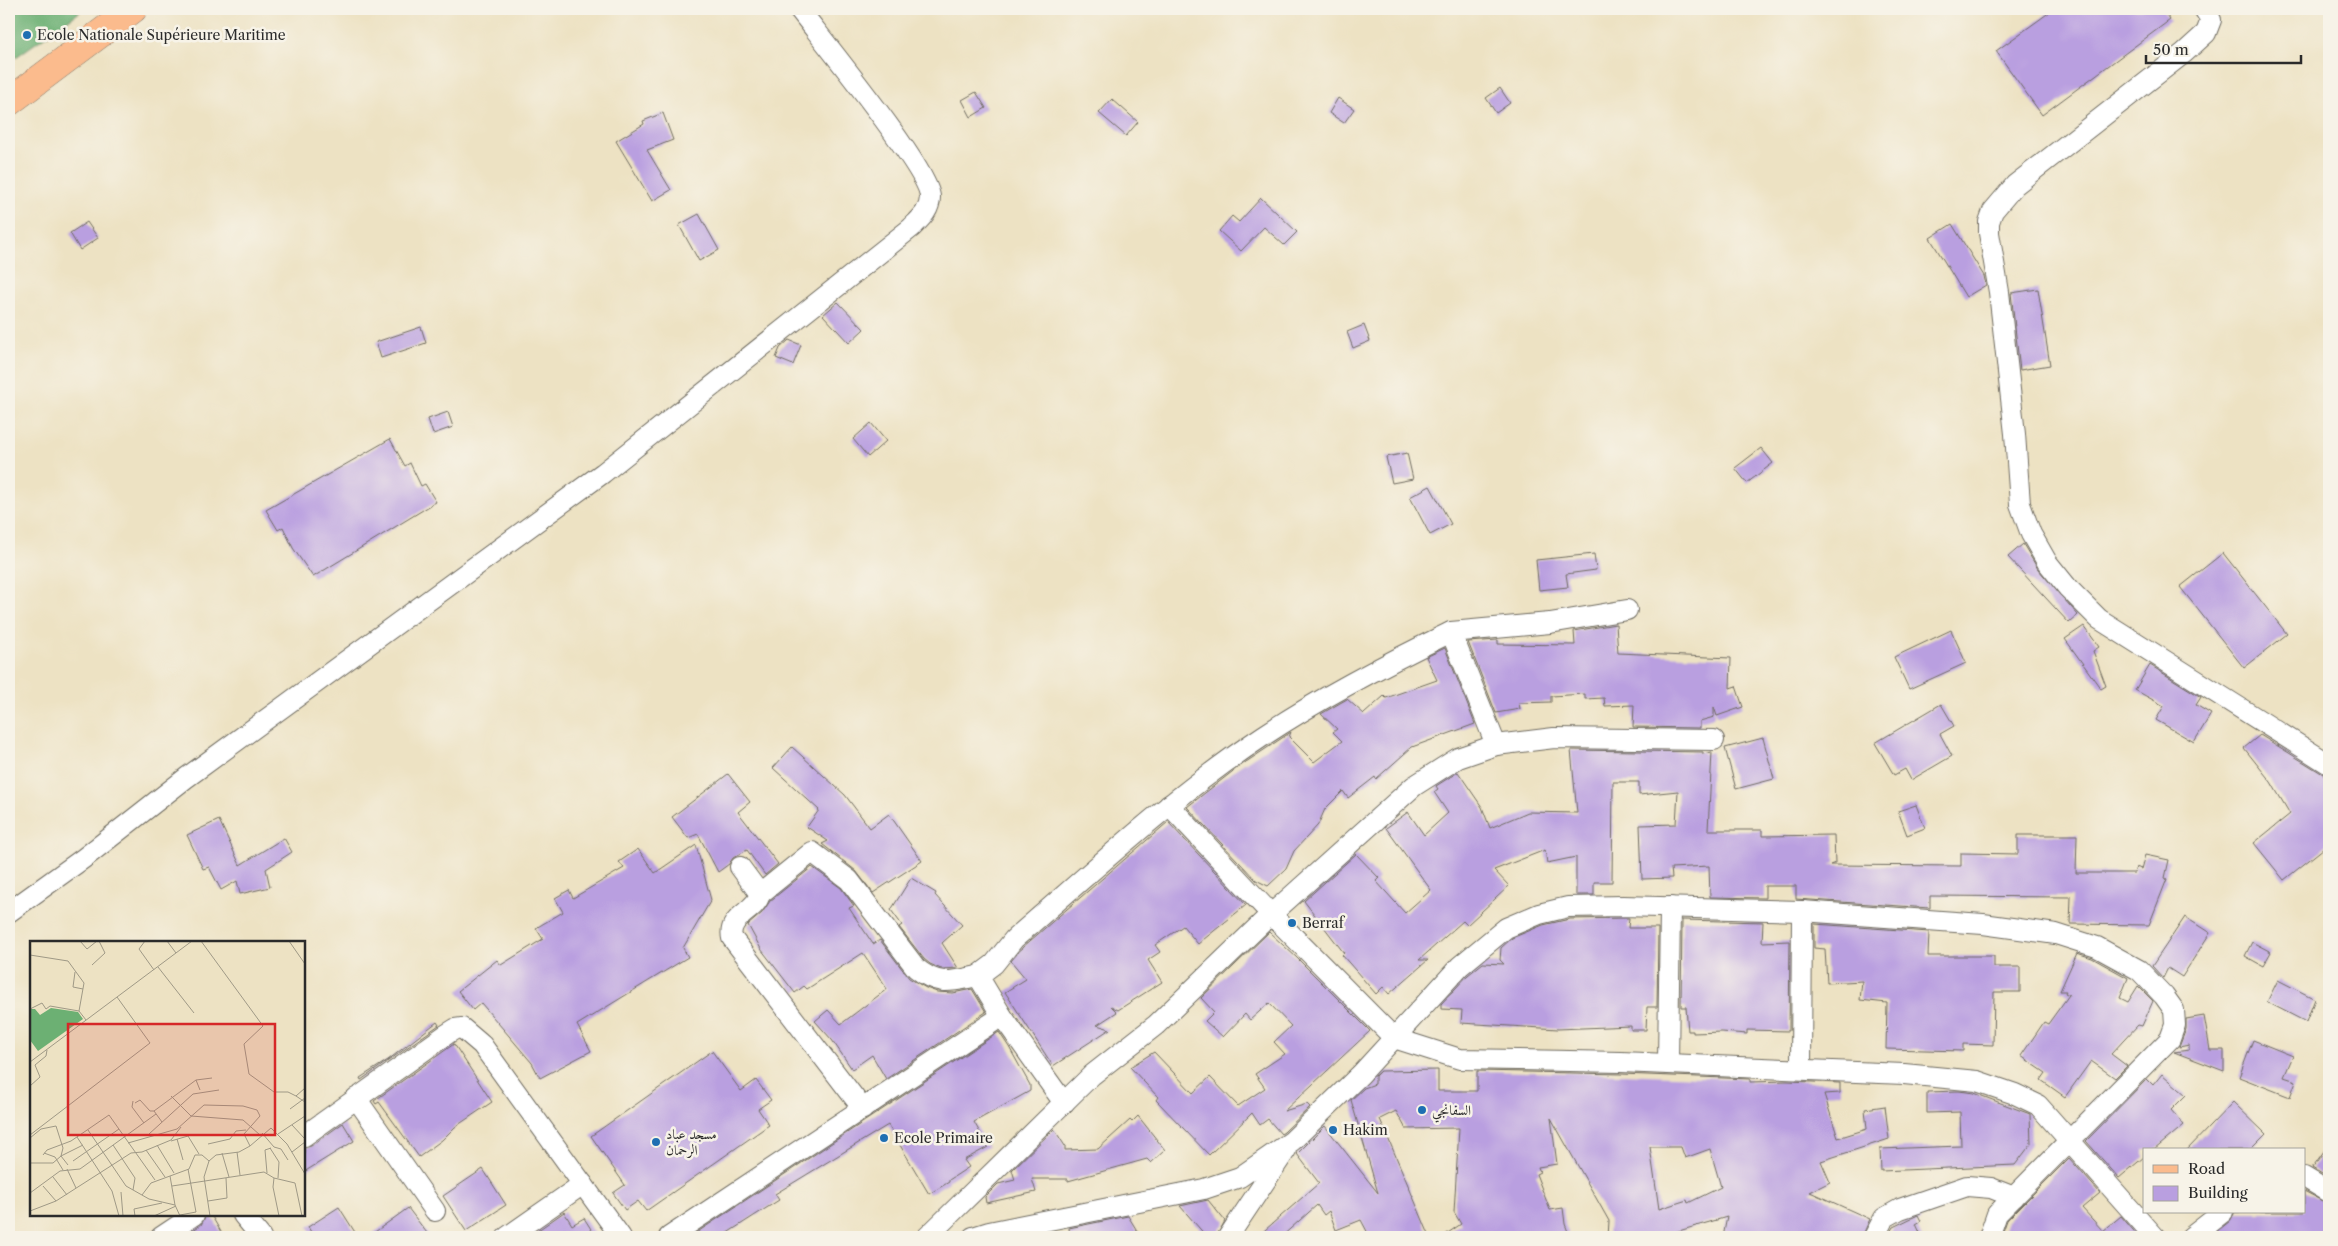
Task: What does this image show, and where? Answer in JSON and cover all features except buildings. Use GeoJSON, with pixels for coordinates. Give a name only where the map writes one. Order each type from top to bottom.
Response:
{"type":"FeatureCollection","features":[{"type":"Feature","properties":{"kind":"main road"},"geometry":{"type":"LineString","coordinates":[[9,102],[133,9]]}},
{"type":"Feature","properties":{"kind":"street"},"geometry":{"type":"LineString","coordinates":[[9,912],[186,778],[603,473],[911,228],[926,213],[930,198],[929,187],[909,155],[799,9]]}},
{"type":"Feature","properties":{"kind":"street"},"geometry":{"type":"LineString","coordinates":[[2204,9],[2211,20],[2206,33],[2121,104],[2016,185],[1993,211],[1988,233],[1999,292],[2016,434],[2020,504],[2031,534],[2047,562],[2068,588],[2099,619],[2329,764]]}},
{"type":"Feature","properties":{"kind":"street"},"geometry":{"type":"LineString","coordinates":[[863,1109],[732,938],[730,931],[733,923],[756,903],[760,894],[812,852],[850,880],[916,968],[928,978],[944,982],[978,976],[994,964],[1014,939],[1169,805],[1262,737],[1324,697],[1451,632],[1550,622],[1626,610]]}},
{"type":"Feature","properties":{"kind":"street"},"geometry":{"type":"LineString","coordinates":[[1451,632],[1496,745]]}},
{"type":"Feature","properties":{"kind":"street"},"geometry":{"type":"LineString","coordinates":[[928,1237],[1092,1075],[1156,1025],[1271,914],[1414,786],[1458,758],[1496,745],[1554,738],[1714,740]]}},
{"type":"Feature","properties":{"kind":"street"},"geometry":{"type":"LineString","coordinates":[[1169,805],[1271,914],[1394,1038],[1460,1059],[1801,1069],[1904,1074],[1977,1081],[2016,1094],[2038,1105],[2155,1237]]}},
{"type":"Feature","properties":{"kind":"street"},"geometry":{"type":"LineString","coordinates":[[740,867],[760,894]]}},
{"type":"Feature","properties":{"kind":"street"},"geometry":{"type":"LineString","coordinates":[[973,1237],[989,1232],[1204,1189],[1240,1177],[1292,1141],[1361,1074],[1460,966],[1506,928],[1539,914],[1568,907],[1670,907],[1802,911],[1983,924],[2056,934],[2097,947],[2139,970],[2164,996],[2174,1010],[2175,1025],[2170,1039],[1997,1214],[1989,1237]]}},
{"type":"Feature","properties":{"kind":"street"},"geometry":{"type":"LineString","coordinates":[[1668,1064],[1670,907]]}},
{"type":"Feature","properties":{"kind":"street"},"geometry":{"type":"LineString","coordinates":[[1801,1069],[1802,911]]}},
{"type":"Feature","properties":{"kind":"street"},"geometry":{"type":"LineString","coordinates":[[978,976],[1002,1016],[1064,1103]]}},
{"type":"Feature","properties":{"kind":"street"},"geometry":{"type":"LineString","coordinates":[[669,1237],[1002,1016]]}},
{"type":"Feature","properties":{"kind":"street"},"geometry":{"type":"LineString","coordinates":[[305,1135],[447,1034],[455,1029],[462,1028],[482,1044],[621,1237]]}},
{"type":"Feature","properties":{"kind":"street"},"geometry":{"type":"LineString","coordinates":[[356,1098],[435,1211]]}},
{"type":"Feature","properties":{"kind":"street"},"geometry":{"type":"LineString","coordinates":[[1228,1237],[1292,1141]]}},
{"type":"Feature","properties":{"kind":"street"},"geometry":{"type":"LineString","coordinates":[[2306,1178],[2329,1192]]}},
{"type":"Feature","properties":{"kind":"street"},"geometry":{"type":"LineString","coordinates":[[507,1237],[583,1184]]}},
{"type":"Feature","properties":{"kind":"street"},"geometry":{"type":"LineString","coordinates":[[1874,1237],[1884,1218],[1900,1209],[1967,1186],[1991,1188],[2014,1197]]}},
{"type":"Feature","properties":{"kind":"street"},"geometry":{"type":"LineString","coordinates":[[2196,1236],[2221,1214]]}},
{"type":"Feature","properties":{"kind":"street"},"geometry":{"type":"LineString","coordinates":[[161,1237],[192,1216]]}},
{"type":"Feature","properties":{"kind":"street"},"geometry":{"type":"LineString","coordinates":[[245,1216],[261,1237]]}},
{"type":"Feature","properties":{"kind":"green space","name":"Ecole Nationale Supérieure Maritime"},"geometry":{"type":"Polygon","coordinates":[[[9,9],[84,9],[9,62],[9,9]]]}},
{"type":"Feature","properties":{"kind":"place","name":"Ecole Nationale Supérieure Maritime"},"geometry":{"type":"Point","coordinates":[27,35]}},
{"type":"Feature","properties":{"kind":"place","name":"Berraf"},"geometry":{"type":"Point","coordinates":[1292,923]}},
{"type":"Feature","properties":{"kind":"place","name":"السفانجي"},"geometry":{"type":"Point","coordinates":[1422,1110]}},
{"type":"Feature","properties":{"kind":"place","name":"Hakim"},"geometry":{"type":"Point","coordinates":[1333,1130]}},
{"type":"Feature","properties":{"kind":"place","name":"Ecole Primaire"},"geometry":{"type":"Point","coordinates":[884,1138]}},
{"type":"Feature","properties":{"kind":"place","name":"مسجد عباد الرحمان"},"geometry":{"type":"Point","coordinates":[656,1142]}}]}
